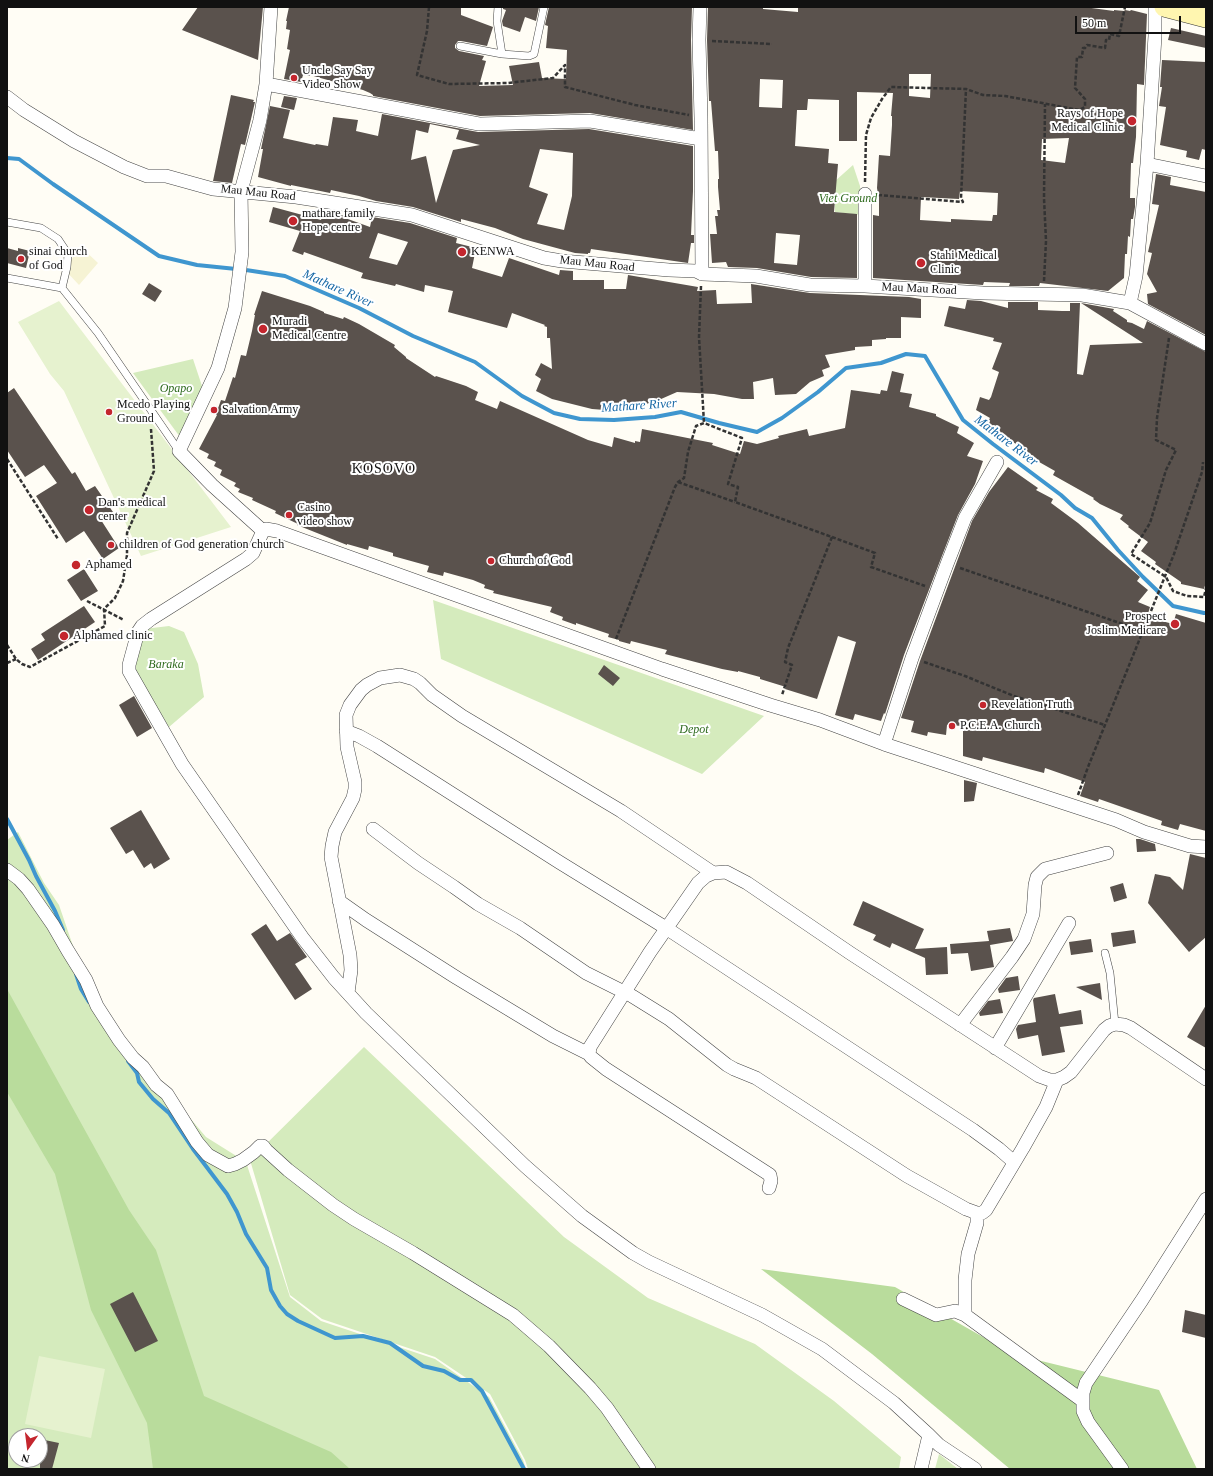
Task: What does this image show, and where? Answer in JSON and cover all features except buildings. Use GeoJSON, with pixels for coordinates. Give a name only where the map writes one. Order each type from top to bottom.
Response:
{"type":"FeatureCollection","features":[{"type":"Feature","properties":{"kind":"main road"},"geometry":{"type":"LineString","coordinates":[[1164,7],[1206,18]]}},
{"type":"Feature","properties":{"kind":"street"},"geometry":{"type":"LineString","coordinates":[[263,531],[212,485],[179,451],[218,368],[235,308],[242,252],[241,191],[260,120],[266,84],[271,7]]}},
{"type":"Feature","properties":{"kind":"street"},"geometry":{"type":"LineString","coordinates":[[700,7],[699,40],[702,274]]}},
{"type":"Feature","properties":{"kind":"street"},"geometry":{"type":"LineString","coordinates":[[1130,303],[1136,276],[1147,164],[1155,36],[1155,7]]}},
{"type":"Feature","properties":{"kind":"street"},"geometry":{"type":"LineString","coordinates":[[266,84],[479,124],[590,121],[701,140]]}},
{"type":"Feature","properties":{"kind":"street","name":"Mau Mau Road"},"geometry":{"type":"LineString","coordinates":[[7,97],[24,110],[74,141],[124,167],[147,176],[166,176],[213,189],[296,197],[412,215],[544,258],[661,270],[696,271],[702,274],[756,276],[810,285],[865,286],[983,293],[1082,295],[1130,303],[1206,344]]}},
{"type":"Feature","properties":{"kind":"street"},"geometry":{"type":"LineString","coordinates":[[1147,164],[1206,176]]}},
{"type":"Feature","properties":{"kind":"street"},"geometry":{"type":"LineString","coordinates":[[865,194],[865,286]]}},
{"type":"Feature","properties":{"kind":"street"},"geometry":{"type":"LineString","coordinates":[[884,744],[936,590],[965,518],[998,462]]}},
{"type":"Feature","properties":{"kind":"street"},"geometry":{"type":"LineString","coordinates":[[975,1469],[939,1445],[894,1403],[822,1349],[762,1315],[648,1262],[582,1216],[525,1166],[366,1013],[334,978],[287,916],[182,764],[129,671],[134,642],[142,626],[246,559],[252,553],[263,531],[266,529],[277,531],[770,706],[820,720],[884,744],[977,773],[1116,820],[1144,832],[1190,846],[1206,847]]}},
{"type":"Feature","properties":{"kind":"street"},"geometry":{"type":"LineString","coordinates":[[348,992],[351,962],[331,857],[332,846],[337,828],[353,798],[355,782],[349,757],[346,715],[350,705],[361,690],[380,678],[391,675],[400,675],[414,679],[432,695],[462,716],[621,811],[713,872]]}},
{"type":"Feature","properties":{"kind":"street"},"geometry":{"type":"LineString","coordinates":[[346,731],[377,746],[546,854],[666,928],[973,1130],[1014,1162]]}},
{"type":"Feature","properties":{"kind":"street"},"geometry":{"type":"LineString","coordinates":[[373,829],[432,874],[478,904],[520,928],[586,973],[632,996],[669,1019],[727,1065],[756,1078],[907,1176],[977,1213],[982,1213],[986,1210],[1046,1108],[1057,1080]]}},
{"type":"Feature","properties":{"kind":"street"},"geometry":{"type":"LineString","coordinates":[[960,1025],[1024,939],[1033,914],[1037,877],[1045,869],[1107,853]]}},
{"type":"Feature","properties":{"kind":"street"},"geometry":{"type":"LineString","coordinates":[[7,870],[19,879],[28,889],[53,925],[86,980],[97,1006],[119,1040],[156,1084],[167,1094],[197,1142],[208,1155],[228,1166],[243,1160],[260,1146],[263,1146],[288,1170],[349,1216],[413,1253],[513,1315],[549,1346],[590,1388],[607,1408],[649,1469]]}},
{"type":"Feature","properties":{"kind":"street"},"geometry":{"type":"LineString","coordinates":[[589,1054],[590,1047],[623,992],[698,882],[713,872],[726,872],[747,883],[800,920],[1039,1076],[1050,1080],[1057,1080],[1064,1077],[1071,1072],[1104,1030],[1115,1024],[1131,1028],[1206,1079]]}},
{"type":"Feature","properties":{"kind":"street"},"geometry":{"type":"LineString","coordinates":[[339,901],[463,982],[553,1036],[589,1054],[606,1069],[770,1175],[771,1181],[769,1188]]}},
{"type":"Feature","properties":{"kind":"street"},"geometry":{"type":"LineString","coordinates":[[995,1048],[1069,923]]}},
{"type":"Feature","properties":{"kind":"street"},"geometry":{"type":"LineString","coordinates":[[1122,1469],[1088,1422],[1083,1411],[1083,1393],[1086,1383],[1142,1300],[1206,1199]]}},
{"type":"Feature","properties":{"kind":"street"},"geometry":{"type":"LineString","coordinates":[[965,1315],[965,1280],[968,1254],[977,1223],[977,1213]]}},
{"type":"Feature","properties":{"kind":"street"},"geometry":{"type":"LineString","coordinates":[[903,1299],[936,1315],[955,1311],[965,1315],[1083,1401]]}},
{"type":"Feature","properties":{"kind":"street"},"geometry":{"type":"LineString","coordinates":[[921,1469],[929,1435]]}},
{"type":"Feature","properties":{"kind":"lane"},"geometry":{"type":"LineString","coordinates":[[498,7],[497,21],[502,54]]}},
{"type":"Feature","properties":{"kind":"lane"},"geometry":{"type":"LineString","coordinates":[[460,46],[502,54],[529,56],[534,54],[544,7]]}},
{"type":"Feature","properties":{"kind":"lane"},"geometry":{"type":"LineString","coordinates":[[7,222],[41,228],[58,239],[68,254],[67,267],[62,288]]}},
{"type":"Feature","properties":{"kind":"lane"},"geometry":{"type":"LineString","coordinates":[[7,278],[62,288],[98,333],[179,451]]}},
{"type":"Feature","properties":{"kind":"lane"},"geometry":{"type":"LineString","coordinates":[[1105,953],[1110,974],[1115,1024]]}},
{"type":"Feature","properties":{"kind":"path"},"geometry":{"type":"LineString","coordinates":[[429,7],[427,31],[417,75],[449,84],[508,83],[553,78],[565,65],[565,88],[635,105],[701,118]]}},
{"type":"Feature","properties":{"kind":"path"},"geometry":{"type":"LineString","coordinates":[[966,90],[961,198],[963,202],[865,194],[866,135],[871,118],[891,87],[966,90],[983,95],[1005,96],[1080,110],[1085,107],[1085,99],[1076,88],[1077,57],[1082,57],[1083,48],[1087,45],[1105,48],[1106,40],[1110,40],[1110,34],[1119,36],[1125,7]]}},
{"type":"Feature","properties":{"kind":"path"},"geometry":{"type":"LineString","coordinates":[[699,40],[772,44]]}},
{"type":"Feature","properties":{"kind":"path"},"geometry":{"type":"LineString","coordinates":[[1043,294],[1046,241],[1044,198],[1045,104]]}},
{"type":"Feature","properties":{"kind":"path"},"geometry":{"type":"LineString","coordinates":[[702,274],[699,337],[704,423]]}},
{"type":"Feature","properties":{"kind":"path"},"geometry":{"type":"LineString","coordinates":[[1172,326],[1161,388],[1156,440],[1176,450],[1166,470],[1150,524],[1131,554],[1166,577],[1173,591],[1187,596],[1204,597],[1206,588]]}},
{"type":"Feature","properties":{"kind":"path"},"geometry":{"type":"LineString","coordinates":[[7,645],[16,659],[22,664],[30,667],[105,626],[104,609],[115,598],[123,581],[127,555],[127,533],[154,471],[149,407]]}},
{"type":"Feature","properties":{"kind":"path"},"geometry":{"type":"LineString","coordinates":[[612,650],[678,482],[684,478],[688,452],[696,426],[704,423],[742,438],[728,484],[738,487],[735,502]]}},
{"type":"Feature","properties":{"kind":"path"},"geometry":{"type":"LineString","coordinates":[[7,459],[58,539]]}},
{"type":"Feature","properties":{"kind":"path"},"geometry":{"type":"LineString","coordinates":[[1074,806],[1088,767],[1147,620],[1153,610],[1166,577],[1181,536],[1186,515],[1202,472],[1204,462]]}},
{"type":"Feature","properties":{"kind":"path"},"geometry":{"type":"LineString","coordinates":[[678,482],[875,553],[871,567],[936,590]]}},
{"type":"Feature","properties":{"kind":"path"},"geometry":{"type":"LineString","coordinates":[[770,706],[783,693],[792,665],[785,662],[788,648],[832,538]]}},
{"type":"Feature","properties":{"kind":"path"},"geometry":{"type":"LineString","coordinates":[[947,564],[983,575],[1143,631]]}},
{"type":"Feature","properties":{"kind":"path"},"geometry":{"type":"LineString","coordinates":[[88,601],[124,620]]}},
{"type":"Feature","properties":{"kind":"path"},"geometry":{"type":"LineString","coordinates":[[912,658],[965,676],[1014,696],[1105,725]]}},
{"type":"Feature","properties":{"kind":"path"},"geometry":{"type":"LineString","coordinates":[[7,663],[16,659]]}},
{"type":"Feature","properties":{"kind":"shaded area"},"geometry":{"type":"Polygon","coordinates":[[[82,248],[98,263],[79,285],[63,268],[82,248]]]}},
{"type":"Feature","properties":{"kind":"green space","name":"Viet Ground"},"geometry":{"type":"Polygon","coordinates":[[[853,165],[860,186],[861,215],[835,212],[834,182],[853,165]]]}},
{"type":"Feature","properties":{"kind":"green space","name":"Mcedo Playing Ground"},"geometry":{"type":"Polygon","coordinates":[[[59,301],[231,527],[141,556],[64,391],[50,374],[18,322],[59,301]]]}},
{"type":"Feature","properties":{"kind":"green space","name":"Opapo"},"geometry":{"type":"Polygon","coordinates":[[[193,359],[204,392],[180,437],[133,373],[193,359]]]}},
{"type":"Feature","properties":{"kind":"green space","name":"Depot"},"geometry":{"type":"Polygon","coordinates":[[[433,600],[764,716],[702,774],[441,659],[433,600]]]}},
{"type":"Feature","properties":{"kind":"green space","name":"Baraka"},"geometry":{"type":"Polygon","coordinates":[[[169,626],[184,632],[198,664],[204,697],[169,727],[134,669],[144,629],[169,626]]]}},
{"type":"Feature","properties":{"kind":"green space"},"geometry":{"type":"Polygon","coordinates":[[[18,832],[44,883],[59,905],[87,987],[113,1027],[206,1137],[246,1162],[290,1297],[321,1321],[435,1359],[489,1397],[523,1460],[526,1469],[7,1469],[7,840],[18,832]]]}},
{"type":"Feature","properties":{"kind":"green space"},"geometry":{"type":"Polygon","coordinates":[[[7,989],[129,1210],[156,1250],[204,1396],[331,1452],[350,1469],[153,1469],[147,1423],[91,1310],[55,1174],[7,1092],[7,989]]]}},
{"type":"Feature","properties":{"kind":"green space"},"geometry":{"type":"Polygon","coordinates":[[[364,1047],[564,1237],[648,1298],[755,1344],[834,1401],[901,1457],[899,1469],[528,1469],[525,1460],[490,1394],[435,1357],[322,1319],[290,1295],[250,1160],[364,1047]]]}},
{"type":"Feature","properties":{"kind":"green space"},"geometry":{"type":"Polygon","coordinates":[[[761,1269],[895,1287],[1013,1354],[1159,1390],[1197,1469],[1010,1469],[872,1354],[761,1269]]]}},
{"type":"Feature","properties":{"kind":"green space"},"geometry":{"type":"Polygon","coordinates":[[[39,1356],[105,1369],[91,1438],[25,1424],[39,1356]]]}},
{"type":"Feature","properties":{"kind":"green space"},"geometry":{"type":"Polygon","coordinates":[[[939,1454],[958,1469],[935,1469],[939,1454]]]}},
{"type":"Feature","properties":{"kind":"waterway","name":"Mathare River"},"geometry":{"type":"LineString","coordinates":[[7,158],[19,159],[159,256],[197,265],[285,276],[359,308],[413,336],[475,362],[522,396],[554,413],[580,419],[614,420],[655,417],[681,412],[757,432],[782,418],[818,392],[846,368],[881,363],[906,354],[925,356],[963,420],[1061,495],[1075,508],[1092,518],[1118,550],[1173,606],[1206,613]]}},
{"type":"Feature","properties":{"kind":"waterway"},"geometry":{"type":"LineString","coordinates":[[7,819],[55,911],[63,930]]}},
{"type":"Feature","properties":{"kind":"waterway"},"geometry":{"type":"LineString","coordinates":[[76,974],[81,989],[89,1002]]}},
{"type":"Feature","properties":{"kind":"waterway"},"geometry":{"type":"LineString","coordinates":[[128,1061],[137,1073],[139,1082],[153,1099],[169,1113],[193,1149],[227,1194],[237,1212],[246,1234],[267,1268],[271,1290],[280,1306],[287,1314],[298,1321],[335,1338],[363,1336],[390,1343],[423,1366],[444,1371],[460,1380],[471,1380],[482,1391],[524,1469]]}},
{"type":"Feature","properties":{"kind":"place","name":"Uncle Say Say Video Show"},"geometry":{"type":"Point","coordinates":[294,78]}},
{"type":"Feature","properties":{"kind":"place","name":"Rays of Hope Medical Clinic"},"geometry":{"type":"Point","coordinates":[1132,121]}},
{"type":"Feature","properties":{"kind":"place","name":"mathare family Hope centre"},"geometry":{"type":"Point","coordinates":[293,221]}},
{"type":"Feature","properties":{"kind":"place","name":"KENWA"},"geometry":{"type":"Point","coordinates":[462,252]}},
{"type":"Feature","properties":{"kind":"place","name":"sinai church of God"},"geometry":{"type":"Point","coordinates":[21,259]}},
{"type":"Feature","properties":{"kind":"place","name":"Stahi Medical Clinic"},"geometry":{"type":"Point","coordinates":[921,263]}},
{"type":"Feature","properties":{"kind":"place","name":"Muradi Medical Centre"},"geometry":{"type":"Point","coordinates":[263,329]}},
{"type":"Feature","properties":{"kind":"place","name":"Salvation Army"},"geometry":{"type":"Point","coordinates":[214,410]}},
{"type":"Feature","properties":{"kind":"place","name":"Mcedo Playing Ground"},"geometry":{"type":"Point","coordinates":[109,412]}},
{"type":"Feature","properties":{"kind":"place","name":"Dan's medical center"},"geometry":{"type":"Point","coordinates":[89,510]}},
{"type":"Feature","properties":{"kind":"place","name":"Casino video show"},"geometry":{"type":"Point","coordinates":[289,515]}},
{"type":"Feature","properties":{"kind":"place","name":"children of God generation church"},"geometry":{"type":"Point","coordinates":[111,545]}},
{"type":"Feature","properties":{"kind":"place","name":"Church of God"},"geometry":{"type":"Point","coordinates":[491,561]}},
{"type":"Feature","properties":{"kind":"place","name":"Aphamed"},"geometry":{"type":"Point","coordinates":[76,565]}},
{"type":"Feature","properties":{"kind":"place","name":"Prospect Joslim Medicare"},"geometry":{"type":"Point","coordinates":[1175,624]}},
{"type":"Feature","properties":{"kind":"place","name":"Alphamed clinic"},"geometry":{"type":"Point","coordinates":[64,636]}},
{"type":"Feature","properties":{"kind":"place","name":"Revelation Truth"},"geometry":{"type":"Point","coordinates":[983,705]}},
{"type":"Feature","properties":{"kind":"place","name":"P.C.E.A. Church"},"geometry":{"type":"Point","coordinates":[952,726]}},
{"type":"Feature","properties":{"kind":"district","name":"KOSOVO"},"geometry":{"type":"Point","coordinates":[384,469]}}]}
